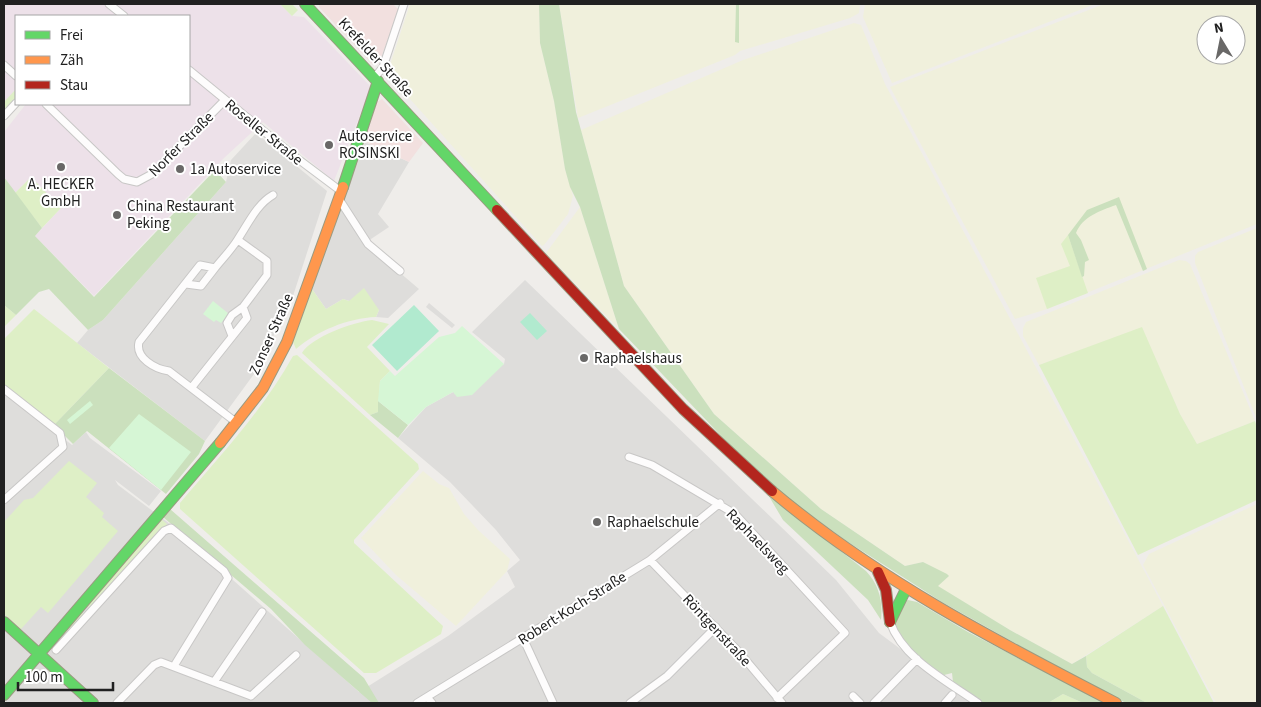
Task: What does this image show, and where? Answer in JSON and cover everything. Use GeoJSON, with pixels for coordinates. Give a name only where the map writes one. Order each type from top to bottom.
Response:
{"type":"FeatureCollection","features":[{"type":"Feature","properties":{"kind":"main road","name":"Krefelder Straße"},"geometry":{"type":"LineString","coordinates":[[305,4],[377,79],[585,305],[712,438],[778,497],[878,572],[1006,646],[1116,703]]}},
{"type":"Feature","properties":{"kind":"main road","name":"Zonser Straße"},"geometry":{"type":"LineString","coordinates":[[4,695],[237,423],[263,388],[287,342],[340,195],[377,79]]}},
{"type":"Feature","properties":{"kind":"main road"},"geometry":{"type":"LineString","coordinates":[[878,572],[886,590],[887,612],[890,622]]}},
{"type":"Feature","properties":{"kind":"main road"},"geometry":{"type":"LineString","coordinates":[[888,603],[903,587]]}},
{"type":"Feature","properties":{"kind":"main road"},"geometry":{"type":"LineString","coordinates":[[890,622],[903,587]]}},
{"type":"Feature","properties":{"kind":"main road"},"geometry":{"type":"LineString","coordinates":[[4,622],[84,703]]}},
{"type":"Feature","properties":{"kind":"main road"},"geometry":{"type":"LineString","coordinates":[[4,630],[37,655],[93,703]]}},
{"type":"Feature","properties":{"kind":"street"},"geometry":{"type":"LineString","coordinates":[[110,4],[123,15]]}},
{"type":"Feature","properties":{"kind":"street"},"geometry":{"type":"LineString","coordinates":[[377,79],[383,67],[404,4]]}},
{"type":"Feature","properties":{"kind":"street"},"geometry":{"type":"LineString","coordinates":[[4,65],[15,75]]}},
{"type":"Feature","properties":{"kind":"street","name":"Roseller Straße"},"geometry":{"type":"LineString","coordinates":[[190,71],[340,195]]}},
{"type":"Feature","properties":{"kind":"street","name":"Norfer Straße"},"geometry":{"type":"LineString","coordinates":[[47,105],[118,174],[124,179],[137,182],[152,174],[225,100]]}},
{"type":"Feature","properties":{"kind":"street"},"geometry":{"type":"LineString","coordinates":[[4,116],[15,104]]}},
{"type":"Feature","properties":{"kind":"street"},"geometry":{"type":"LineString","coordinates":[[186,284],[201,286],[238,240],[244,226],[266,198],[273,195]]}},
{"type":"Feature","properties":{"kind":"street"},"geometry":{"type":"LineString","coordinates":[[340,195],[368,244],[400,272]]}},
{"type":"Feature","properties":{"kind":"street"},"geometry":{"type":"LineString","coordinates":[[232,336],[227,323],[267,275],[268,268],[267,262],[238,240]]}},
{"type":"Feature","properties":{"kind":"street"},"geometry":{"type":"LineString","coordinates":[[216,268],[200,265],[139,342],[138,348],[140,355],[159,370],[169,371],[237,423]]}},
{"type":"Feature","properties":{"kind":"street"},"geometry":{"type":"LineString","coordinates":[[192,388],[247,318],[242,307]]}},
{"type":"Feature","properties":{"kind":"street"},"geometry":{"type":"LineString","coordinates":[[4,390],[60,433],[63,447],[4,500]]}},
{"type":"Feature","properties":{"kind":"street","name":"Raphaelsweg"},"geometry":{"type":"LineString","coordinates":[[629,457],[652,465],[720,503],[735,514],[845,633],[780,700]]}},
{"type":"Feature","properties":{"kind":"street","name":"Robert-Koch-Straße"},"geometry":{"type":"LineString","coordinates":[[417,703],[650,560],[720,503]]}},
{"type":"Feature","properties":{"kind":"street"},"geometry":{"type":"LineString","coordinates":[[56,650],[164,531],[175,528],[224,571],[228,578],[174,666]]}},
{"type":"Feature","properties":{"kind":"street","name":"Röntgenstraße"},"geometry":{"type":"LineString","coordinates":[[650,560],[716,627],[780,700]]}},
{"type":"Feature","properties":{"kind":"street"},"geometry":{"type":"LineString","coordinates":[[81,604],[90,612]]}},
{"type":"Feature","properties":{"kind":"street"},"geometry":{"type":"LineString","coordinates":[[214,682],[262,612]]}},
{"type":"Feature","properties":{"kind":"street"},"geometry":{"type":"LineString","coordinates":[[890,622],[897,638],[917,659],[978,703]]}},
{"type":"Feature","properties":{"kind":"street"},"geometry":{"type":"LineString","coordinates":[[630,703],[667,676],[716,627]]}},
{"type":"Feature","properties":{"kind":"street"},"geometry":{"type":"LineString","coordinates":[[523,638],[553,703]]}},
{"type":"Feature","properties":{"kind":"street"},"geometry":{"type":"LineString","coordinates":[[117,703],[154,664],[161,662],[214,682],[251,700],[296,655]]}},
{"type":"Feature","properties":{"kind":"street"},"geometry":{"type":"LineString","coordinates":[[874,703],[917,659]]}},
{"type":"Feature","properties":{"kind":"street"},"geometry":{"type":"LineString","coordinates":[[945,703],[952,694]]}},
{"type":"Feature","properties":{"kind":"street"},"geometry":{"type":"LineString","coordinates":[[853,696],[860,703]]}},
{"type":"Feature","properties":{"kind":"street"},"geometry":{"type":"LineString","coordinates":[[427,697],[432,703]]}},
{"type":"Feature","properties":{"kind":"shaded area"},"geometry":{"type":"Polygon","coordinates":[[[4,4],[280,4],[292,16],[304,17],[371,87],[334,181],[263,122],[224,158],[94,296],[35,236],[61,208],[31,177],[15,193],[4,177],[4,132],[25,105],[190,105],[190,15],[15,15],[15,91],[4,103],[4,4]]]}},
{"type":"Feature","properties":{"kind":"shaded area"},"geometry":{"type":"Polygon","coordinates":[[[319,4],[393,4],[399,10],[379,63],[373,65],[319,7],[319,4]]]}},
{"type":"Feature","properties":{"kind":"shaded area"},"geometry":{"type":"Polygon","coordinates":[[[382,99],[423,143],[409,162],[365,142],[377,102],[382,99]]]}},
{"type":"Feature","properties":{"kind":"shaded area"},"geometry":{"type":"Polygon","coordinates":[[[256,133],[327,191],[293,296],[257,370],[205,441],[77,343],[88,330],[103,320],[226,182],[231,160],[256,133]]]}},
{"type":"Feature","properties":{"kind":"shaded area"},"geometry":{"type":"Polygon","coordinates":[[[365,142],[409,162],[378,214],[389,227],[365,243],[419,289],[388,318],[376,317],[379,310],[343,299],[326,309],[312,289],[365,142]]]}},
{"type":"Feature","properties":{"kind":"shaded area"},"geometry":{"type":"Polygon","coordinates":[[[525,280],[836,580],[879,633],[973,703],[4,703],[4,392],[72,445],[86,432],[90,438],[161,491],[149,506],[115,480],[118,485],[170,524],[359,692],[448,636],[515,587],[507,571],[520,560],[496,530],[450,482],[398,438],[426,407],[504,364],[505,359],[472,332],[525,280]]]}},
{"type":"Feature","properties":{"kind":"shaded area"},"geometry":{"type":"Polygon","coordinates":[[[429,303],[455,325],[452,328],[426,307],[429,303]]]}},
{"type":"Feature","properties":{"kind":"green space"},"geometry":{"type":"Polygon","coordinates":[[[280,4],[292,4],[298,10],[292,16],[280,4]]]}},
{"type":"Feature","properties":{"kind":"green space"},"geometry":{"type":"Polygon","coordinates":[[[410,4],[539,4],[540,43],[554,101],[565,169],[573,196],[568,214],[544,245],[542,246],[392,79],[389,68],[410,4]]]}},
{"type":"Feature","properties":{"kind":"green space"},"geometry":{"type":"Polygon","coordinates":[[[539,4],[559,4],[576,112],[624,286],[714,414],[821,509],[905,566],[923,562],[947,574],[949,576],[938,586],[1010,630],[1072,664],[1086,656],[1087,667],[1092,673],[1147,703],[1126,703],[1070,674],[942,602],[848,542],[787,498],[752,468],[619,329],[580,207],[570,187],[565,169],[554,101],[540,43],[539,4]]]}},
{"type":"Feature","properties":{"kind":"green space"},"geometry":{"type":"Polygon","coordinates":[[[559,4],[860,4],[859,13],[850,18],[740,51],[735,55],[578,118],[559,4]]]}},
{"type":"Feature","properties":{"kind":"green space"},"geometry":{"type":"Polygon","coordinates":[[[736,4],[739,4],[739,43],[735,42],[736,4]]]}},
{"type":"Feature","properties":{"kind":"green space"},"geometry":{"type":"Polygon","coordinates":[[[865,4],[1095,4],[892,83],[863,17],[865,4]]]}},
{"type":"Feature","properties":{"kind":"green space"},"geometry":{"type":"Polygon","coordinates":[[[1104,4],[1257,4],[1257,224],[1047,309],[1015,319],[890,87],[1104,4]]]}},
{"type":"Feature","properties":{"kind":"green space"},"geometry":{"type":"Polygon","coordinates":[[[854,23],[861,25],[885,84],[1163,606],[1072,664],[1010,630],[937,586],[949,576],[923,562],[905,566],[821,509],[714,414],[624,286],[581,130],[743,60],[854,23]]]}},
{"type":"Feature","properties":{"kind":"green space"},"geometry":{"type":"Polygon","coordinates":[[[15,90],[15,99],[4,111],[4,102],[15,90]]]}},
{"type":"Feature","properties":{"kind":"green space"},"geometry":{"type":"Polygon","coordinates":[[[215,170],[226,182],[103,320],[88,330],[49,289],[39,292],[16,315],[4,305],[4,177],[42,228],[35,236],[94,297],[215,170]]]}},
{"type":"Feature","properties":{"kind":"green space"},"geometry":{"type":"Polygon","coordinates":[[[31,177],[61,208],[42,228],[15,193],[31,177]]]}},
{"type":"Feature","properties":{"kind":"green space"},"geometry":{"type":"Polygon","coordinates":[[[1119,197],[1147,269],[1143,271],[1116,205],[1088,218],[1076,233],[1089,260],[1085,262],[1084,276],[1082,277],[1068,235],[1087,210],[1119,197]]]}},
{"type":"Feature","properties":{"kind":"green space"},"geometry":{"type":"Polygon","coordinates":[[[580,207],[619,329],[546,253],[580,207]]]}},
{"type":"Feature","properties":{"kind":"green space"},"geometry":{"type":"Polygon","coordinates":[[[1257,228],[1257,420],[1195,263],[1195,256],[1198,252],[1257,228]]]}},
{"type":"Feature","properties":{"kind":"green space"},"geometry":{"type":"Polygon","coordinates":[[[1068,235],[1088,293],[1047,309],[1036,278],[1070,266],[1061,244],[1068,235]]]}},
{"type":"Feature","properties":{"kind":"green space"},"geometry":{"type":"Polygon","coordinates":[[[1179,260],[1190,264],[1255,421],[1197,444],[1180,414],[1142,328],[1039,365],[1023,336],[1023,328],[1026,322],[1179,260]]]}},
{"type":"Feature","properties":{"kind":"green space"},"geometry":{"type":"Polygon","coordinates":[[[364,288],[379,310],[376,317],[355,320],[323,331],[296,349],[293,342],[312,289],[326,309],[343,299],[349,301],[364,288]]]}},
{"type":"Feature","properties":{"kind":"green space"},"geometry":{"type":"Polygon","coordinates":[[[213,301],[229,314],[221,323],[216,320],[214,322],[203,314],[213,301]]]}},
{"type":"Feature","properties":{"kind":"green space"},"geometry":{"type":"Polygon","coordinates":[[[4,305],[16,315],[4,327],[4,305]]]}},
{"type":"Feature","properties":{"kind":"green space"},"geometry":{"type":"Polygon","coordinates":[[[414,305],[439,331],[397,371],[372,345],[414,305]]]}},
{"type":"Feature","properties":{"kind":"green space"},"geometry":{"type":"Polygon","coordinates":[[[34,309],[109,368],[54,425],[4,385],[4,339],[34,309]]]}},
{"type":"Feature","properties":{"kind":"green space"},"geometry":{"type":"Polygon","coordinates":[[[530,313],[547,331],[537,340],[520,322],[530,313]]]}},
{"type":"Feature","properties":{"kind":"green space"},"geometry":{"type":"Polygon","coordinates":[[[372,320],[389,324],[367,347],[390,371],[380,381],[378,412],[370,415],[302,353],[314,341],[323,336],[344,327],[372,320]]]}},
{"type":"Feature","properties":{"kind":"green space"},"geometry":{"type":"Polygon","coordinates":[[[462,326],[504,364],[472,395],[457,397],[453,392],[426,407],[408,425],[378,401],[380,381],[390,371],[395,376],[439,337],[455,333],[462,326]]]}},
{"type":"Feature","properties":{"kind":"green space"},"geometry":{"type":"Polygon","coordinates":[[[1142,327],[1180,414],[1197,444],[1255,421],[1257,427],[1257,500],[1138,555],[1039,365],[1142,327]]]}},
{"type":"Feature","properties":{"kind":"green space"},"geometry":{"type":"Polygon","coordinates":[[[297,355],[418,464],[419,469],[354,540],[354,543],[443,626],[441,634],[376,673],[364,673],[180,509],[180,503],[255,414],[293,356],[297,355]]]}},
{"type":"Feature","properties":{"kind":"green space"},"geometry":{"type":"Polygon","coordinates":[[[109,368],[205,441],[199,454],[166,494],[87,431],[73,444],[54,425],[109,368]]]}},
{"type":"Feature","properties":{"kind":"green space"},"geometry":{"type":"Polygon","coordinates":[[[90,401],[93,405],[70,424],[67,420],[90,401]]]}},
{"type":"Feature","properties":{"kind":"green space"},"geometry":{"type":"Polygon","coordinates":[[[378,401],[408,425],[398,438],[370,415],[378,412],[378,401]]]}},
{"type":"Feature","properties":{"kind":"green space"},"geometry":{"type":"Polygon","coordinates":[[[139,414],[191,452],[161,490],[109,448],[139,414]]]}},
{"type":"Feature","properties":{"kind":"green space"},"geometry":{"type":"Polygon","coordinates":[[[69,461],[97,483],[86,497],[104,513],[102,517],[118,531],[48,613],[41,607],[21,629],[4,614],[4,522],[24,500],[33,498],[69,461]]]}},
{"type":"Feature","properties":{"kind":"green space"},"geometry":{"type":"Polygon","coordinates":[[[423,471],[439,484],[449,488],[464,514],[478,530],[510,559],[507,571],[456,626],[396,575],[361,538],[423,471]]]}},
{"type":"Feature","properties":{"kind":"green space"},"geometry":{"type":"Polygon","coordinates":[[[767,493],[866,571],[874,582],[879,594],[881,620],[868,600],[783,520],[767,493]]]}},
{"type":"Feature","properties":{"kind":"green space"},"geometry":{"type":"Polygon","coordinates":[[[1257,504],[1257,703],[1216,703],[1143,565],[1149,554],[1257,504]]]}},
{"type":"Feature","properties":{"kind":"green space"},"geometry":{"type":"Polygon","coordinates":[[[170,509],[364,678],[379,703],[372,703],[305,645],[271,609],[163,517],[170,509]]]}},
{"type":"Feature","properties":{"kind":"green space"},"geometry":{"type":"Polygon","coordinates":[[[161,519],[167,524],[90,608],[85,606],[161,519]]]}},
{"type":"Feature","properties":{"kind":"green space"},"geometry":{"type":"Polygon","coordinates":[[[903,601],[917,602],[968,632],[1105,703],[1083,703],[1063,694],[1048,703],[984,703],[953,682],[952,673],[944,675],[914,653],[900,639],[896,631],[895,621],[903,601]]]}},
{"type":"Feature","properties":{"kind":"green space"},"geometry":{"type":"Polygon","coordinates":[[[1163,606],[1214,703],[1147,703],[1092,673],[1087,667],[1086,656],[1163,606]]]}},
{"type":"Feature","properties":{"kind":"green space"},"geometry":{"type":"Polygon","coordinates":[[[82,611],[84,616],[52,650],[50,648],[82,611]]]}},
{"type":"Feature","properties":{"kind":"green space"},"geometry":{"type":"Polygon","coordinates":[[[1063,694],[1083,703],[1048,703],[1063,694]]]}},
{"type":"Feature","properties":{"kind":"traffic: fast"},"geometry":{"type":"LineString","coordinates":[[305,4],[497,210]]}},
{"type":"Feature","properties":{"kind":"traffic: fast"},"geometry":{"type":"LineString","coordinates":[[343,187],[378,81]]}},
{"type":"Feature","properties":{"kind":"traffic: fast"},"geometry":{"type":"LineString","coordinates":[[4,695],[220,443]]}},
{"type":"Feature","properties":{"kind":"traffic: fast"},"geometry":{"type":"LineString","coordinates":[[890,622],[906,589]]}},
{"type":"Feature","properties":{"kind":"traffic: fast"},"geometry":{"type":"LineString","coordinates":[[4,622],[93,703]]}},
{"type":"Feature","properties":{"kind":"traffic: slow"},"geometry":{"type":"LineString","coordinates":[[220,443],[263,388],[287,342],[343,187]]}},
{"type":"Feature","properties":{"kind":"traffic: slow"},"geometry":{"type":"LineString","coordinates":[[772,491],[853,553],[938,607],[1116,703]]}},
{"type":"Feature","properties":{"kind":"traffic: jam"},"geometry":{"type":"LineString","coordinates":[[497,210],[683,409],[772,491]]}},
{"type":"Feature","properties":{"kind":"traffic: jam"},"geometry":{"type":"LineString","coordinates":[[878,572],[886,590],[890,622]]}},
{"type":"Feature","properties":{"kind":"place","name":"Autoservice ROSINSKI"},"geometry":{"type":"Point","coordinates":[329,145]}},
{"type":"Feature","properties":{"kind":"place","name":"A. HECKER GmbH"},"geometry":{"type":"Point","coordinates":[61,167]}},
{"type":"Feature","properties":{"kind":"place","name":"1a Autoservice"},"geometry":{"type":"Point","coordinates":[180,169]}},
{"type":"Feature","properties":{"kind":"place","name":"China Restaurant Peking"},"geometry":{"type":"Point","coordinates":[117,215]}},
{"type":"Feature","properties":{"kind":"place","name":"Raphaelshaus"},"geometry":{"type":"Point","coordinates":[584,358]}},
{"type":"Feature","properties":{"kind":"place","name":"Raphaelschule"},"geometry":{"type":"Point","coordinates":[597,522]}}]}
